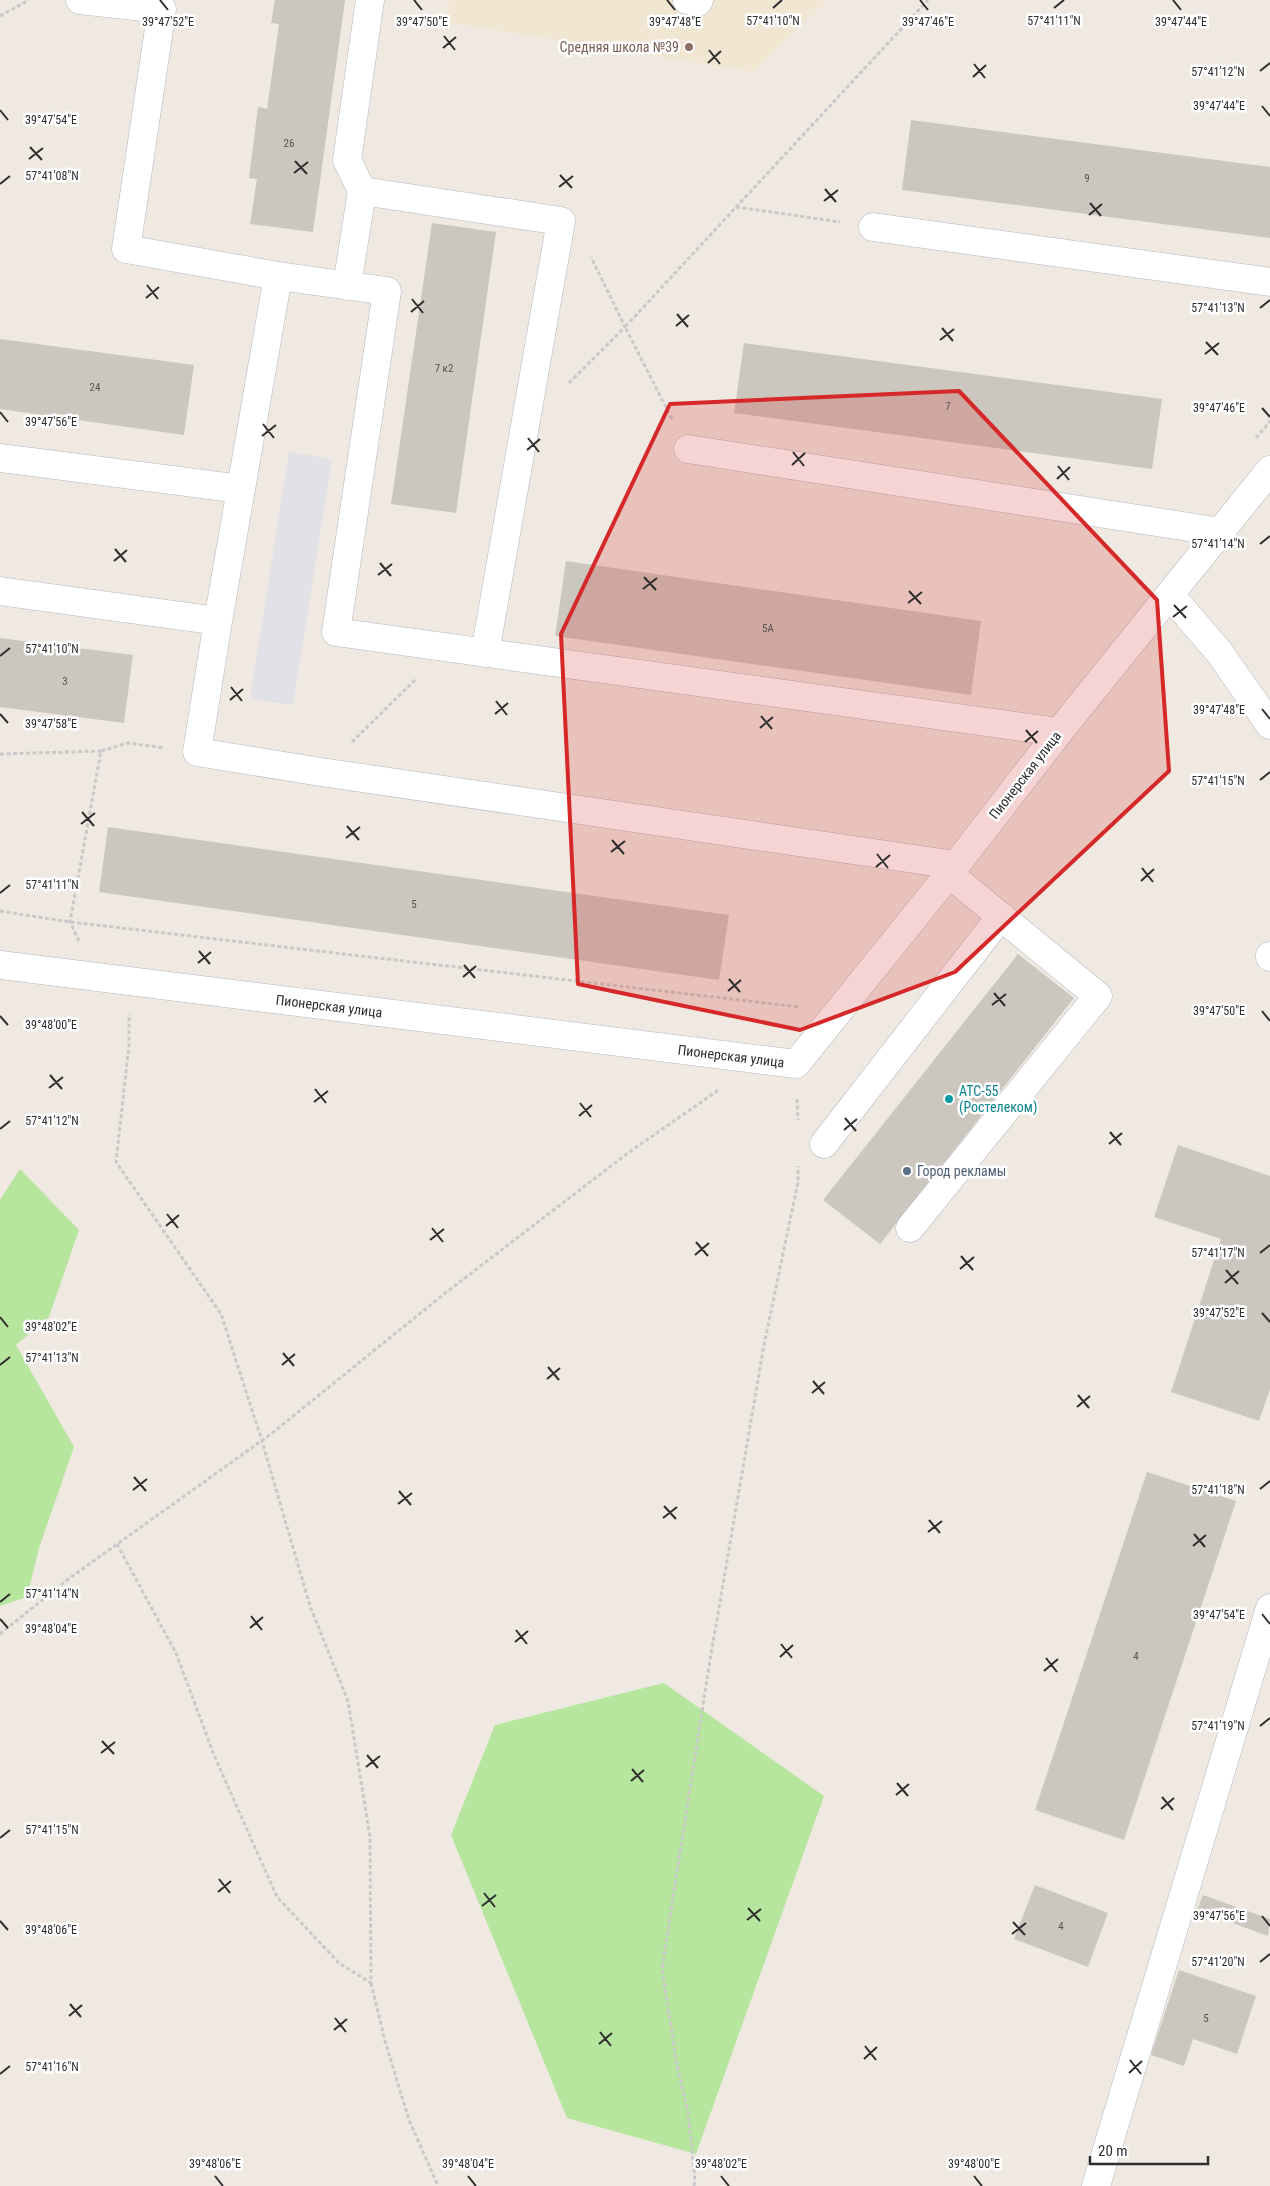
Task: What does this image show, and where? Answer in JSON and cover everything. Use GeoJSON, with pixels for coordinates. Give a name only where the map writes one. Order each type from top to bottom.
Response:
{"type":"FeatureCollection","features":[{"type":"Feature","properties":{"kind":"street"},"geometry":{"type":"LineString","coordinates":[[80,0],[163,4],[126,250],[278,276],[387,292],[336,632],[1059,732]]}},
{"type":"Feature","properties":{"kind":"street"},"geometry":{"type":"LineString","coordinates":[[347,286],[362,191],[347,160],[370,0]]}},
{"type":"Feature","properties":{"kind":"street"},"geometry":{"type":"LineString","coordinates":[[687,0],[698,2],[699,0]]}},
{"type":"Feature","properties":{"kind":"street"},"geometry":{"type":"LineString","coordinates":[[362,191],[561,221],[485,653]]}},
{"type":"Feature","properties":{"kind":"street"},"geometry":{"type":"LineString","coordinates":[[873,227],[1270,282]]}},
{"type":"Feature","properties":{"kind":"street"},"geometry":{"type":"LineString","coordinates":[[278,276],[197,752],[952,870],[1001,916],[1098,996],[910,1228]]}},
{"type":"Feature","properties":{"kind":"street"},"geometry":{"type":"LineString","coordinates":[[688,449],[1221,532]]}},
{"type":"Feature","properties":{"kind":"street"},"geometry":{"type":"LineString","coordinates":[[0,458],[241,489]]}},
{"type":"Feature","properties":{"kind":"street","name":"Пионерская улица"},"geometry":{"type":"LineString","coordinates":[[0,965],[796,1064],[952,870],[1059,732],[1270,470]]}},
{"type":"Feature","properties":{"kind":"street"},"geometry":{"type":"LineString","coordinates":[[0,591],[218,621]]}},
{"type":"Feature","properties":{"kind":"street"},"geometry":{"type":"LineString","coordinates":[[1170,595],[1219,652],[1270,725]]}},
{"type":"Feature","properties":{"kind":"street"},"geometry":{"type":"LineString","coordinates":[[824,1144],[1001,916]]}},
{"type":"Feature","properties":{"kind":"street"},"geometry":{"type":"LineString","coordinates":[[1096,2186],[1270,1608]]}},
{"type":"Feature","properties":{"kind":"path"},"geometry":{"type":"LineString","coordinates":[[0,16],[29,0]]}},
{"type":"Feature","properties":{"kind":"path"},"geometry":{"type":"LineString","coordinates":[[688,449],[625,327],[928,0]]}},
{"type":"Feature","properties":{"kind":"path"},"geometry":{"type":"LineString","coordinates":[[736,207],[873,227]]}},
{"type":"Feature","properties":{"kind":"path"},"geometry":{"type":"LineString","coordinates":[[321,772],[448,648]]}},
{"type":"Feature","properties":{"kind":"path"},"geometry":{"type":"LineString","coordinates":[[0,754],[101,751],[128,743],[197,752]]}},
{"type":"Feature","properties":{"kind":"path"},"geometry":{"type":"LineString","coordinates":[[96,977],[70,922],[101,751]]}},
{"type":"Feature","properties":{"kind":"path"},"geometry":{"type":"LineString","coordinates":[[0,911],[70,922],[800,1008]]}},
{"type":"Feature","properties":{"kind":"path"},"geometry":{"type":"LineString","coordinates":[[128,981],[129,1045],[116,1162],[221,1314],[262,1441],[310,1606],[348,1701],[370,1837],[371,1982],[385,2041],[409,2120],[438,2186]]}},
{"type":"Feature","properties":{"kind":"path"},"geometry":{"type":"LineString","coordinates":[[0,1634],[68,1580],[262,1441],[444,1294],[628,1153],[762,1060]]}},
{"type":"Feature","properties":{"kind":"path"},"geometry":{"type":"LineString","coordinates":[[796,1064],[798,1126]]}},
{"type":"Feature","properties":{"kind":"path"},"geometry":{"type":"LineString","coordinates":[[694,2186],[688,2112],[677,2066],[662,1969],[713,1647],[764,1345],[798,1182],[798,1163]]}},
{"type":"Feature","properties":{"kind":"path"},"geometry":{"type":"LineString","coordinates":[[117,1544],[176,1653],[214,1755],[277,1897],[339,1963],[371,1982]]}},
{"type":"Feature","properties":{"kind":"highlighted area"},"geometry":{"type":"Polygon","coordinates":[[[959,391],[1157,600],[1169,771],[955,972],[800,1030],[578,984],[561,634],[670,404],[959,391]]]}},
{"type":"Feature","properties":{"kind":"shaded area","name":"Средняя школа №39"},"geometry":{"type":"Polygon","coordinates":[[[449,0],[828,0],[753,72],[446,22],[449,0]]]}},
{"type":"Feature","properties":{"kind":"shaded area"},"geometry":{"type":"Polygon","coordinates":[[[289,452],[332,459],[293,705],[250,699],[289,452]]]}},
{"type":"Feature","properties":{"kind":"green space"},"geometry":{"type":"Polygon","coordinates":[[[20,1169],[79,1230],[49,1317],[16,1345],[74,1447],[39,1548],[27,1597],[0,1606],[0,1200],[20,1169]]]}},
{"type":"Feature","properties":{"kind":"green space"},"geometry":{"type":"Polygon","coordinates":[[[664,1683],[824,1796],[696,2154],[567,2118],[451,1835],[495,1725],[664,1683]]]}},
{"type":"Feature","properties":{"kind":"building"},"geometry":{"type":"Polygon","coordinates":[[[275,0],[345,0],[313,232],[250,224],[257,179],[249,178],[258,107],[267,109],[279,24],[271,23],[275,0]]]}},
{"type":"Feature","properties":{"kind":"building"},"geometry":{"type":"Polygon","coordinates":[[[911,120],[1270,167],[1270,238],[902,190],[911,120]]]}},
{"type":"Feature","properties":{"kind":"building"},"geometry":{"type":"Polygon","coordinates":[[[432,223],[496,232],[456,513],[391,504],[432,223]]]}},
{"type":"Feature","properties":{"kind":"building"},"geometry":{"type":"Polygon","coordinates":[[[0,339],[194,365],[184,435],[0,409],[0,339]]]}},
{"type":"Feature","properties":{"kind":"building"},"geometry":{"type":"Polygon","coordinates":[[[744,343],[1162,399],[1152,469],[734,413],[744,343]]]}},
{"type":"Feature","properties":{"kind":"building"},"geometry":{"type":"Polygon","coordinates":[[[566,561],[981,621],[971,695],[555,636],[566,561]]]}},
{"type":"Feature","properties":{"kind":"building"},"geometry":{"type":"Polygon","coordinates":[[[0,638],[133,655],[124,723],[0,707],[0,638]]]}},
{"type":"Feature","properties":{"kind":"building"},"geometry":{"type":"Polygon","coordinates":[[[108,827],[729,915],[719,980],[99,892],[108,827]]]}},
{"type":"Feature","properties":{"kind":"building","name":"АТС-55 (Ростелеком)"},"geometry":{"type":"Polygon","coordinates":[[[1018,954],[1074,998],[880,1244],[823,1200],[1018,954]]]}},
{"type":"Feature","properties":{"kind":"building"},"geometry":{"type":"Polygon","coordinates":[[[1178,1145],[1270,1176],[1270,1389],[1259,1421],[1171,1392],[1221,1239],[1154,1217],[1178,1145]]]}},
{"type":"Feature","properties":{"kind":"building"},"geometry":{"type":"Polygon","coordinates":[[[1147,1472],[1236,1501],[1124,1840],[1035,1810],[1147,1472]]]}},
{"type":"Feature","properties":{"kind":"building"},"geometry":{"type":"Polygon","coordinates":[[[1035,1885],[1108,1913],[1088,1967],[1014,1939],[1035,1885]]]}},
{"type":"Feature","properties":{"kind":"building"},"geometry":{"type":"Polygon","coordinates":[[[1203,1895],[1270,1919],[1268,1936],[1197,1910],[1203,1895]]]}},
{"type":"Feature","properties":{"kind":"building"},"geometry":{"type":"Polygon","coordinates":[[[1179,1970],[1256,1996],[1237,2054],[1193,2039],[1184,2066],[1151,2055],[1179,1970]]]}},
{"type":"Feature","properties":{"kind":"place","name":"Средняя школа №39"},"geometry":{"type":"Point","coordinates":[689,47]}},
{"type":"Feature","properties":{"kind":"place","name":"АТС-55 (Ростелеком)"},"geometry":{"type":"Point","coordinates":[949,1099]}},
{"type":"Feature","properties":{"kind":"place","name":"Город рекламы"},"geometry":{"type":"Point","coordinates":[907,1171]}}]}
